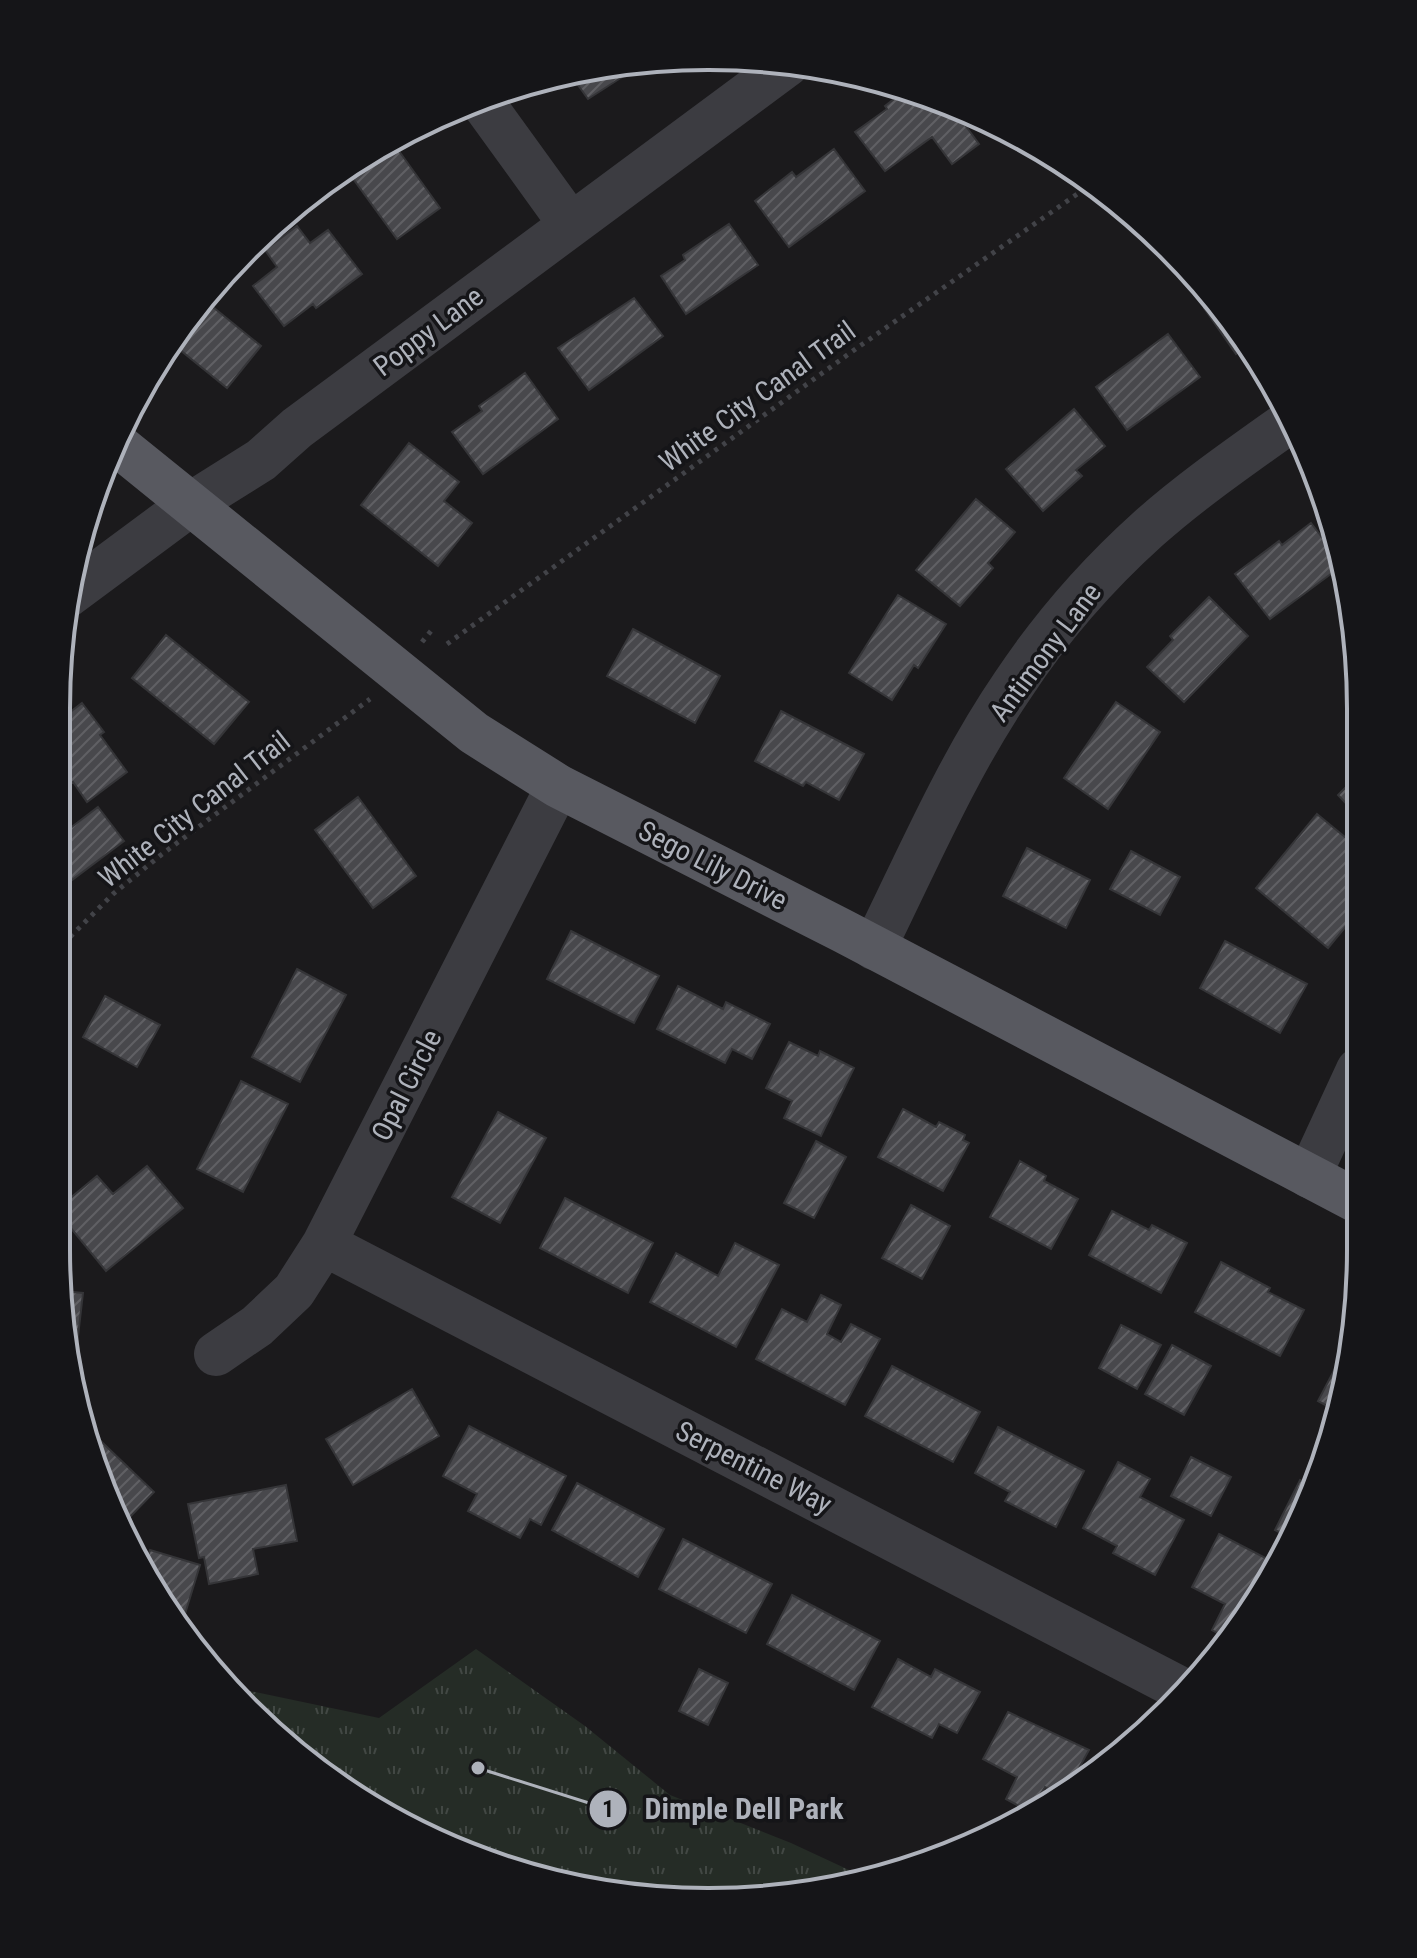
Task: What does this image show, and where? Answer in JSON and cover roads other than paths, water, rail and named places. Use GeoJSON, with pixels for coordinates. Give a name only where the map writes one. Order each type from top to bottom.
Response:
{"type":"FeatureCollection","features":[{"type":"Feature","properties":{"kind":"main road","name":"Sego Lily Drive"},"geometry":{"type":"LineString","coordinates":[[125,451],[474,733],[558,786],[1347,1196]]}},
{"type":"Feature","properties":{"kind":"street","name":"Poppy Lane"},"geometry":{"type":"LineString","coordinates":[[82,585],[191,504],[261,460],[297,428],[775,73]]}},
{"type":"Feature","properties":{"kind":"street"},"geometry":{"type":"LineString","coordinates":[[488,110],[571,225]]}},
{"type":"Feature","properties":{"kind":"street","name":"Antimony Lane"},"geometry":{"type":"LineString","coordinates":[[874,948],[959,773],[1013,683],[1068,614],[1148,530],[1282,427]]}},
{"type":"Feature","properties":{"kind":"street","name":"Opal Circle"},"geometry":{"type":"LineString","coordinates":[[216,1354],[257,1326],[294,1291],[324,1244],[558,786]]}},
{"type":"Feature","properties":{"kind":"street"},"geometry":{"type":"LineString","coordinates":[[1309,1176],[1347,1094]]}},
{"type":"Feature","properties":{"kind":"street","name":"Serpentine Way"},"geometry":{"type":"LineString","coordinates":[[324,1244],[1174,1686]]}},
{"type":"Feature","properties":{"kind":"place","name":"Dimple Dell Park"},"geometry":{"type":"Point","coordinates":[478,1768]}}]}
